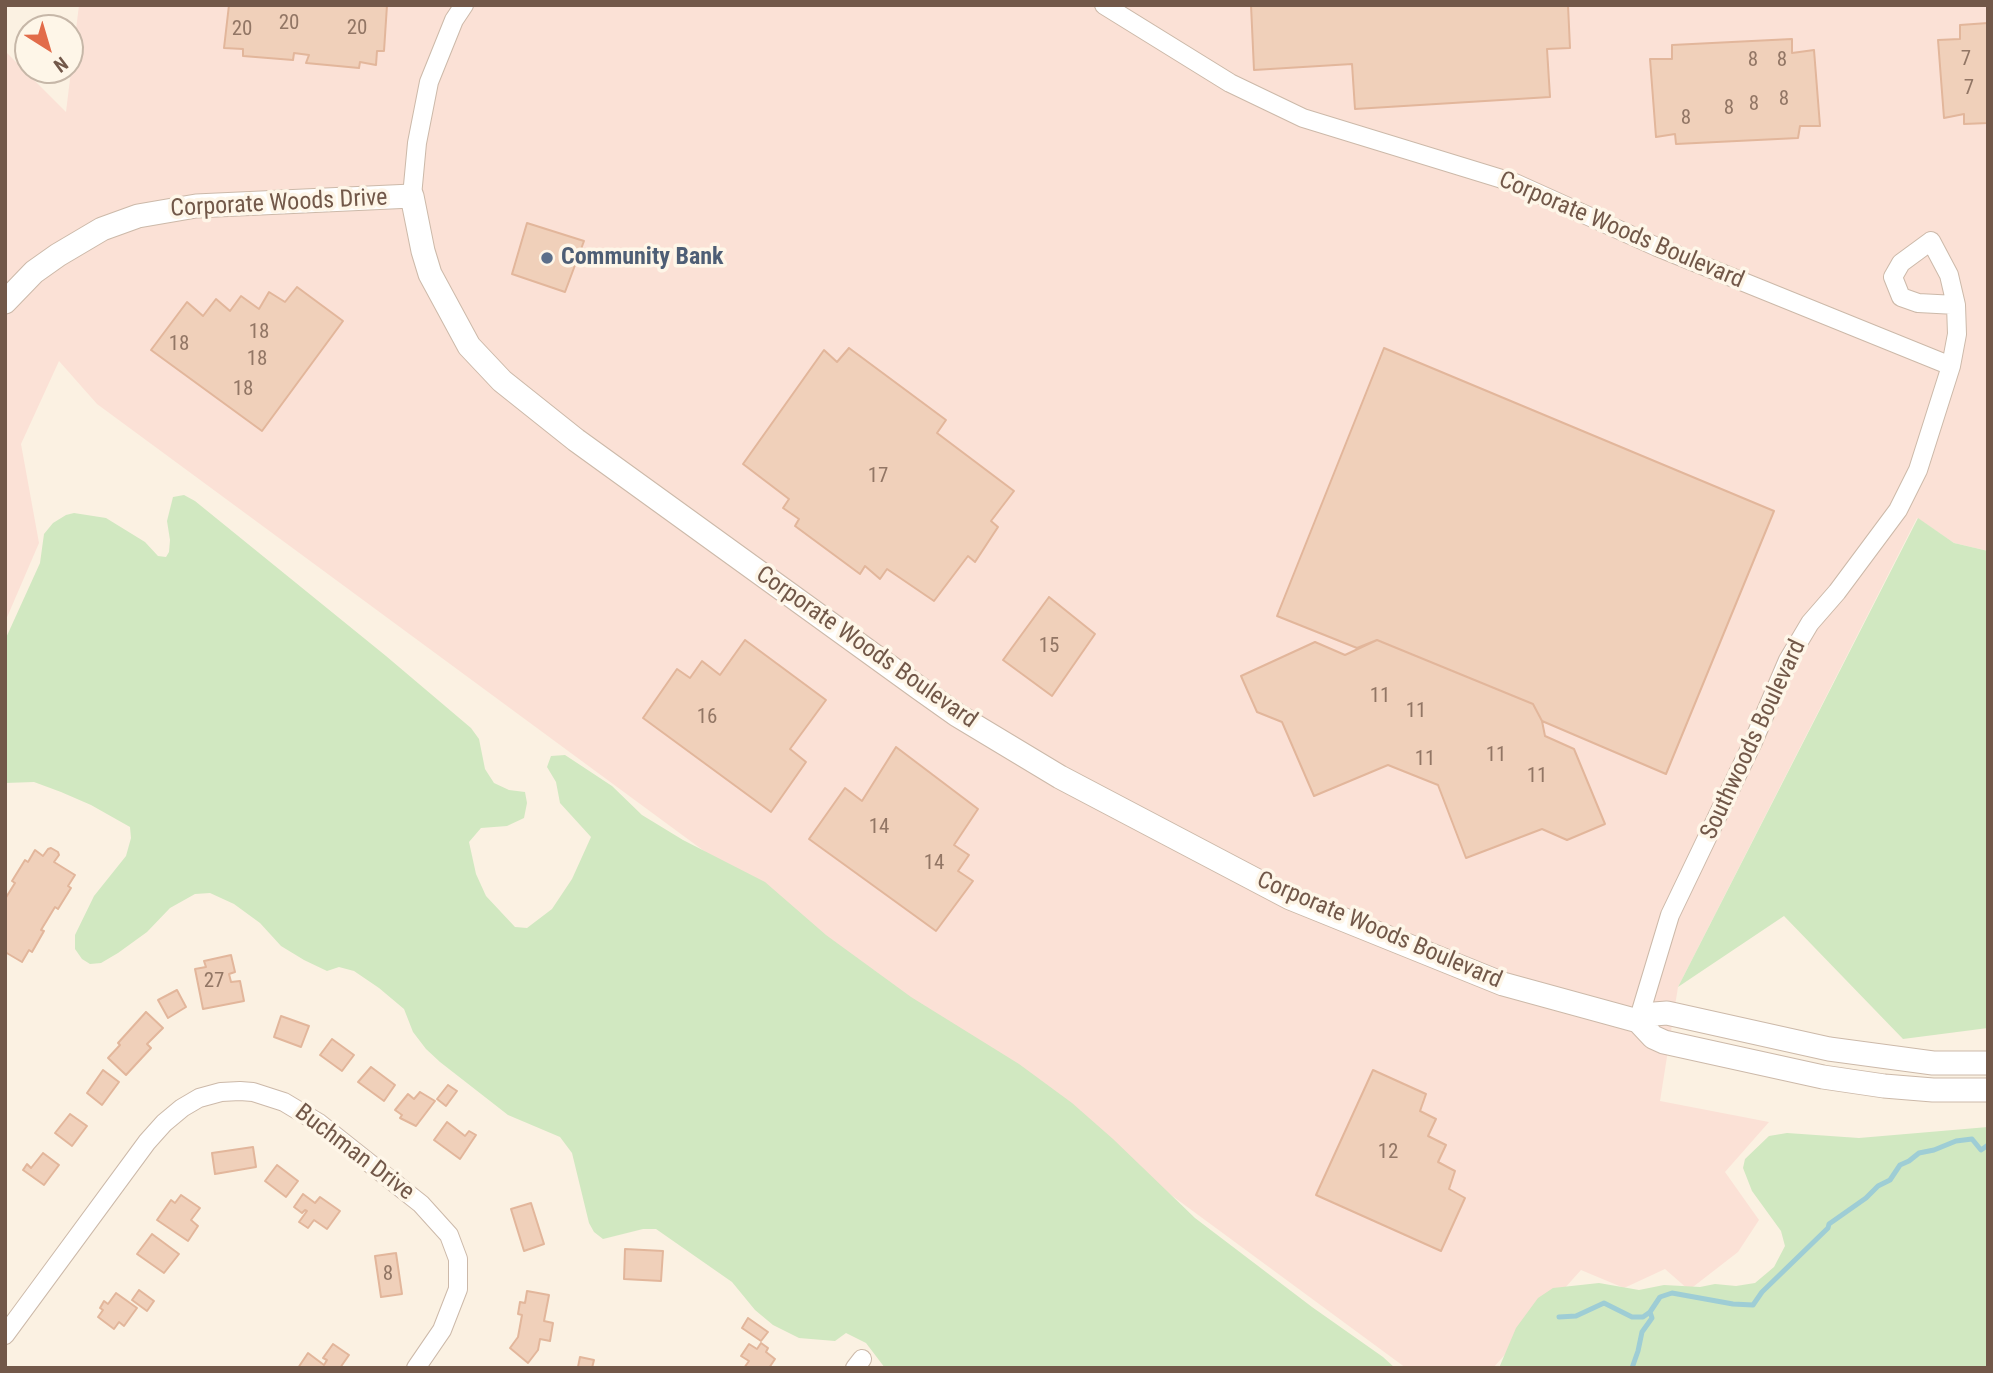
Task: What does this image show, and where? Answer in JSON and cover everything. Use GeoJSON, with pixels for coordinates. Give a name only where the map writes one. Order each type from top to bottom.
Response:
{"type":"FeatureCollection","features":[{"type":"Feature","properties":{"kind":"street","name":"Corporate Woods Boulevard"},"geometry":{"type":"LineString","coordinates":[[464,5],[454,20],[429,82],[417,143],[412,196],[430,274],[469,346],[502,381],[576,440],[957,715],[1060,777],[1290,898],[1503,984],[1637,1021],[1653,1037],[1664,1042],[1824,1077],[1933,1090],[1988,1090]]}},
{"type":"Feature","properties":{"kind":"street","name":"Corporate Woods Boulevard"},"geometry":{"type":"LineString","coordinates":[[1104,5],[1230,83],[1303,118],[1515,183],[1657,247],[1951,366]]}},
{"type":"Feature","properties":{"kind":"street","name":"Corporate Woods Drive"},"geometry":{"type":"LineString","coordinates":[[5,302],[34,272],[58,255],[102,229],[138,216],[196,206],[412,196]]}},
{"type":"Feature","properties":{"kind":"street","name":"Southwoods Boulevard"},"geometry":{"type":"LineString","coordinates":[[1637,1021],[1670,915],[1748,754],[1788,660],[1810,623],[1837,592],[1898,510],[1918,470],[1951,366],[1957,334],[1956,305],[1949,275],[1931,241],[1901,263],[1892,278],[1901,297],[1926,305],[1956,305]]}},
{"type":"Feature","properties":{"kind":"street","name":"Corporate Woods Boulevard"},"geometry":{"type":"LineString","coordinates":[[1637,1021],[1654,1014],[1667,1013],[1829,1049],[1933,1063],[1988,1063]]}},
{"type":"Feature","properties":{"kind":"street","name":"Buchman Drive"},"geometry":{"type":"LineString","coordinates":[[5,1335],[147,1142],[164,1123],[199,1098],[221,1092],[253,1092],[284,1102],[318,1123],[421,1204],[449,1235],[458,1259],[457,1289],[442,1330],[416,1368]]}},
{"type":"Feature","properties":{"kind":"shaded area"},"geometry":{"type":"Polygon","coordinates":[[[79,5],[1988,5],[1988,551],[1954,543],[1917,518],[1678,987],[1660,1101],[1769,1122],[1725,1172],[1759,1220],[1738,1252],[1689,1290],[1665,1269],[1624,1288],[1581,1270],[1493,1368],[1406,1368],[97,404],[59,361],[21,444],[39,543],[5,622],[5,51],[14,60],[14,84],[38,84],[66,112],[69,84],[84,84],[84,14],[78,14],[79,5]]]}},
{"type":"Feature","properties":{"kind":"green space"},"geometry":{"type":"Polygon","coordinates":[[[184,495],[195,501],[386,656],[471,728],[479,739],[485,769],[494,783],[509,790],[525,792],[527,803],[524,818],[507,826],[481,828],[469,842],[476,874],[486,896],[515,927],[527,928],[552,909],[572,879],[591,837],[560,803],[556,782],[547,767],[551,756],[565,755],[612,786],[642,815],[683,840],[765,882],[826,935],[911,997],[1019,1064],[1072,1103],[1195,1218],[1395,1368],[885,1368],[866,1343],[846,1333],[835,1341],[799,1338],[773,1325],[755,1310],[732,1282],[656,1229],[643,1229],[603,1239],[594,1232],[589,1223],[572,1153],[560,1137],[508,1115],[440,1062],[413,1032],[404,1009],[379,988],[354,971],[339,967],[327,971],[304,960],[281,946],[260,923],[234,904],[210,893],[195,894],[170,908],[147,932],[101,963],[90,964],[82,959],[75,949],[75,935],[94,896],[126,856],[131,838],[130,827],[91,805],[34,782],[5,783],[5,640],[40,563],[44,534],[53,523],[74,513],[106,518],[145,542],[158,556],[166,557],[170,540],[167,521],[173,497],[184,495]]]}},
{"type":"Feature","properties":{"kind":"green space"},"geometry":{"type":"Polygon","coordinates":[[[1918,518],[1954,543],[1988,551],[1988,1028],[1903,1039],[1784,916],[1678,987],[1918,518]]]}},
{"type":"Feature","properties":{"kind":"green space"},"geometry":{"type":"Polygon","coordinates":[[[1988,1127],[1988,1368],[1499,1368],[1516,1328],[1538,1298],[1553,1288],[1599,1283],[1639,1290],[1664,1285],[1736,1286],[1755,1283],[1774,1267],[1785,1246],[1781,1231],[1752,1191],[1743,1168],[1745,1159],[1769,1136],[1787,1133],[1859,1138],[1988,1127]]]}},
{"type":"Feature","properties":{"kind":"building"},"geometry":{"type":"Polygon","coordinates":[[[229,5],[387,5],[384,51],[377,51],[376,65],[360,62],[359,68],[306,63],[309,55],[294,53],[293,60],[243,56],[243,49],[224,48],[229,5]]]}},
{"type":"Feature","properties":{"kind":"building"},"geometry":{"type":"Polygon","coordinates":[[[1251,5],[1568,5],[1570,48],[1547,49],[1550,97],[1355,109],[1352,64],[1254,70],[1251,5]]]}},
{"type":"Feature","properties":{"kind":"building"},"geometry":{"type":"Polygon","coordinates":[[[1988,23],[1988,123],[1964,124],[1964,114],[1944,118],[1938,40],[1960,39],[1960,25],[1988,23]]]}},
{"type":"Feature","properties":{"kind":"building"},"geometry":{"type":"Polygon","coordinates":[[[1792,39],[1792,53],[1814,50],[1820,126],[1800,126],[1798,138],[1676,144],[1675,134],[1656,137],[1650,59],[1672,59],[1672,45],[1792,39]]]}},
{"type":"Feature","properties":{"kind":"building","name":"Community Bank"},"geometry":{"type":"Polygon","coordinates":[[[527,223],[584,241],[565,292],[512,274],[527,223]]]}},
{"type":"Feature","properties":{"kind":"building"},"geometry":{"type":"Polygon","coordinates":[[[297,287],[343,321],[262,431],[151,350],[187,302],[203,316],[216,299],[230,311],[241,296],[259,309],[269,292],[285,302],[297,287]]]}},
{"type":"Feature","properties":{"kind":"building"},"geometry":{"type":"Polygon","coordinates":[[[849,348],[946,420],[937,433],[1014,491],[991,521],[998,527],[975,562],[968,556],[934,601],[887,569],[880,579],[865,566],[860,574],[795,526],[799,519],[783,508],[789,499],[743,464],[824,350],[837,362],[849,348]]]}},
{"type":"Feature","properties":{"kind":"building"},"geometry":{"type":"Polygon","coordinates":[[[1384,348],[1774,511],[1666,774],[1542,721],[1533,704],[1377,640],[1357,648],[1277,616],[1384,348]]]}},
{"type":"Feature","properties":{"kind":"building"},"geometry":{"type":"Polygon","coordinates":[[[1049,597],[1095,634],[1052,696],[1003,660],[1049,597]]]}},
{"type":"Feature","properties":{"kind":"building"},"geometry":{"type":"Polygon","coordinates":[[[745,640],[826,700],[790,749],[806,762],[771,812],[643,718],[677,669],[690,678],[702,661],[720,675],[745,640]]]}},
{"type":"Feature","properties":{"kind":"building"},"geometry":{"type":"Polygon","coordinates":[[[1377,640],[1533,704],[1542,721],[1545,736],[1574,749],[1605,824],[1567,840],[1542,829],[1466,858],[1438,785],[1388,765],[1314,796],[1282,722],[1257,712],[1241,676],[1315,642],[1345,655],[1377,640]]]}},
{"type":"Feature","properties":{"kind":"building"},"geometry":{"type":"Polygon","coordinates":[[[896,747],[978,809],[954,845],[969,855],[958,871],[973,881],[936,931],[809,839],[845,788],[862,801],[896,747]]]}},
{"type":"Feature","properties":{"kind":"building"},"geometry":{"type":"Polygon","coordinates":[[[51,848],[59,855],[54,862],[75,875],[68,886],[71,888],[58,909],[55,907],[32,952],[29,950],[22,962],[5,952],[5,899],[25,860],[28,862],[35,850],[43,856],[51,848]]]}},
{"type":"Feature","properties":{"kind":"building"},"geometry":{"type":"Polygon","coordinates":[[[231,955],[235,972],[229,974],[231,982],[240,981],[244,1001],[203,1009],[195,969],[206,967],[204,961],[231,955]]]}},
{"type":"Feature","properties":{"kind":"building"},"geometry":{"type":"Polygon","coordinates":[[[177,990],[186,1007],[168,1018],[158,1000],[177,990]]]}},
{"type":"Feature","properties":{"kind":"building"},"geometry":{"type":"Polygon","coordinates":[[[146,1012],[163,1028],[147,1044],[151,1048],[126,1075],[108,1058],[146,1012]]]}},
{"type":"Feature","properties":{"kind":"building"},"geometry":{"type":"Polygon","coordinates":[[[281,1016],[309,1026],[301,1047],[274,1037],[281,1016]]]}},
{"type":"Feature","properties":{"kind":"building"},"geometry":{"type":"Polygon","coordinates":[[[332,1039],[354,1055],[342,1071],[320,1055],[332,1039]]]}},
{"type":"Feature","properties":{"kind":"building"},"geometry":{"type":"Polygon","coordinates":[[[371,1067],[395,1085],[384,1101],[358,1082],[371,1067]]]}},
{"type":"Feature","properties":{"kind":"building"},"geometry":{"type":"Polygon","coordinates":[[[103,1070],[119,1082],[102,1105],[87,1093],[103,1070]]]}},
{"type":"Feature","properties":{"kind":"building"},"geometry":{"type":"Polygon","coordinates":[[[1373,1070],[1426,1094],[1420,1111],[1436,1119],[1428,1136],[1446,1145],[1438,1162],[1455,1171],[1449,1189],[1465,1198],[1441,1251],[1316,1195],[1373,1070]]]}},
{"type":"Feature","properties":{"kind":"building"},"geometry":{"type":"Polygon","coordinates":[[[448,1085],[457,1091],[446,1106],[437,1099],[448,1085]]]}},
{"type":"Feature","properties":{"kind":"building"},"geometry":{"type":"Polygon","coordinates":[[[420,1092],[435,1101],[416,1126],[400,1118],[402,1115],[395,1110],[408,1094],[414,1099],[420,1092]]]}},
{"type":"Feature","properties":{"kind":"building"},"geometry":{"type":"Polygon","coordinates":[[[70,1114],[87,1126],[72,1146],[55,1133],[70,1114]]]}},
{"type":"Feature","properties":{"kind":"building"},"geometry":{"type":"Polygon","coordinates":[[[447,1122],[465,1136],[469,1131],[476,1135],[460,1159],[434,1140],[447,1122]]]}},
{"type":"Feature","properties":{"kind":"building"},"geometry":{"type":"Polygon","coordinates":[[[253,1147],[256,1167],[215,1174],[212,1153],[253,1147]]]}},
{"type":"Feature","properties":{"kind":"building"},"geometry":{"type":"Polygon","coordinates":[[[43,1153],[59,1165],[44,1185],[23,1170],[27,1164],[31,1168],[43,1153]]]}},
{"type":"Feature","properties":{"kind":"building"},"geometry":{"type":"Polygon","coordinates":[[[277,1165],[298,1181],[286,1197],[265,1181],[277,1165]]]}},
{"type":"Feature","properties":{"kind":"building"},"geometry":{"type":"Polygon","coordinates":[[[303,1194],[315,1203],[320,1197],[340,1211],[327,1229],[314,1220],[308,1228],[299,1222],[307,1211],[302,1213],[294,1207],[303,1194]]]}},
{"type":"Feature","properties":{"kind":"building"},"geometry":{"type":"Polygon","coordinates":[[[181,1195],[200,1208],[191,1220],[198,1226],[188,1241],[157,1220],[171,1200],[175,1203],[181,1195]]]}},
{"type":"Feature","properties":{"kind":"building"},"geometry":{"type":"Polygon","coordinates":[[[531,1203],[544,1244],[524,1251],[511,1209],[531,1203]]]}},
{"type":"Feature","properties":{"kind":"building"},"geometry":{"type":"Polygon","coordinates":[[[152,1234],[179,1254],[164,1273],[137,1254],[152,1234]]]}},
{"type":"Feature","properties":{"kind":"building"},"geometry":{"type":"Polygon","coordinates":[[[625,1249],[663,1251],[661,1281],[624,1279],[625,1249]]]}},
{"type":"Feature","properties":{"kind":"building"},"geometry":{"type":"Polygon","coordinates":[[[396,1253],[402,1294],[381,1297],[375,1256],[396,1253]]]}},
{"type":"Feature","properties":{"kind":"building"},"geometry":{"type":"Polygon","coordinates":[[[139,1290],[154,1301],[147,1311],[132,1300],[139,1290]]]}},
{"type":"Feature","properties":{"kind":"building"},"geometry":{"type":"Polygon","coordinates":[[[527,1291],[549,1295],[544,1321],[553,1323],[550,1341],[540,1339],[538,1350],[528,1363],[510,1348],[518,1337],[522,1315],[518,1314],[520,1302],[525,1303],[527,1291]]]}},
{"type":"Feature","properties":{"kind":"building"},"geometry":{"type":"Polygon","coordinates":[[[116,1293],[137,1308],[124,1326],[119,1322],[114,1329],[98,1317],[103,1310],[100,1308],[104,1301],[108,1304],[116,1293]]]}},
{"type":"Feature","properties":{"kind":"building"},"geometry":{"type":"Polygon","coordinates":[[[748,1318],[768,1332],[761,1341],[742,1328],[748,1318]]]}},
{"type":"Feature","properties":{"kind":"building"},"geometry":{"type":"Polygon","coordinates":[[[761,1343],[768,1348],[766,1352],[775,1359],[769,1368],[744,1368],[749,1361],[741,1356],[749,1344],[757,1349],[761,1343]]]}},
{"type":"Feature","properties":{"kind":"building"},"geometry":{"type":"Polygon","coordinates":[[[333,1344],[349,1355],[340,1368],[298,1368],[308,1353],[324,1365],[327,1360],[323,1358],[333,1344]]]}},
{"type":"Feature","properties":{"kind":"building"},"geometry":{"type":"Polygon","coordinates":[[[580,1357],[594,1360],[592,1368],[578,1367],[580,1357]]]}},
{"type":"Feature","properties":{"kind":"waterway"},"geometry":{"type":"LineString","coordinates":[[1559,1317],[1576,1316],[1604,1303],[1632,1317],[1643,1317],[1660,1297],[1672,1293],[1753,1305],[1762,1292],[1829,1224],[1866,1198],[1878,1186],[1890,1180],[1900,1165],[1919,1153],[1956,1141],[1972,1139],[1981,1150],[1988,1145]]}},
{"type":"Feature","properties":{"kind":"waterway"},"geometry":{"type":"LineString","coordinates":[[1632,1368],[1642,1332],[1652,1318],[1650,1312]]}},
{"type":"Feature","properties":{"kind":"place","name":"Community Bank"},"geometry":{"type":"Point","coordinates":[547,258]}}]}
